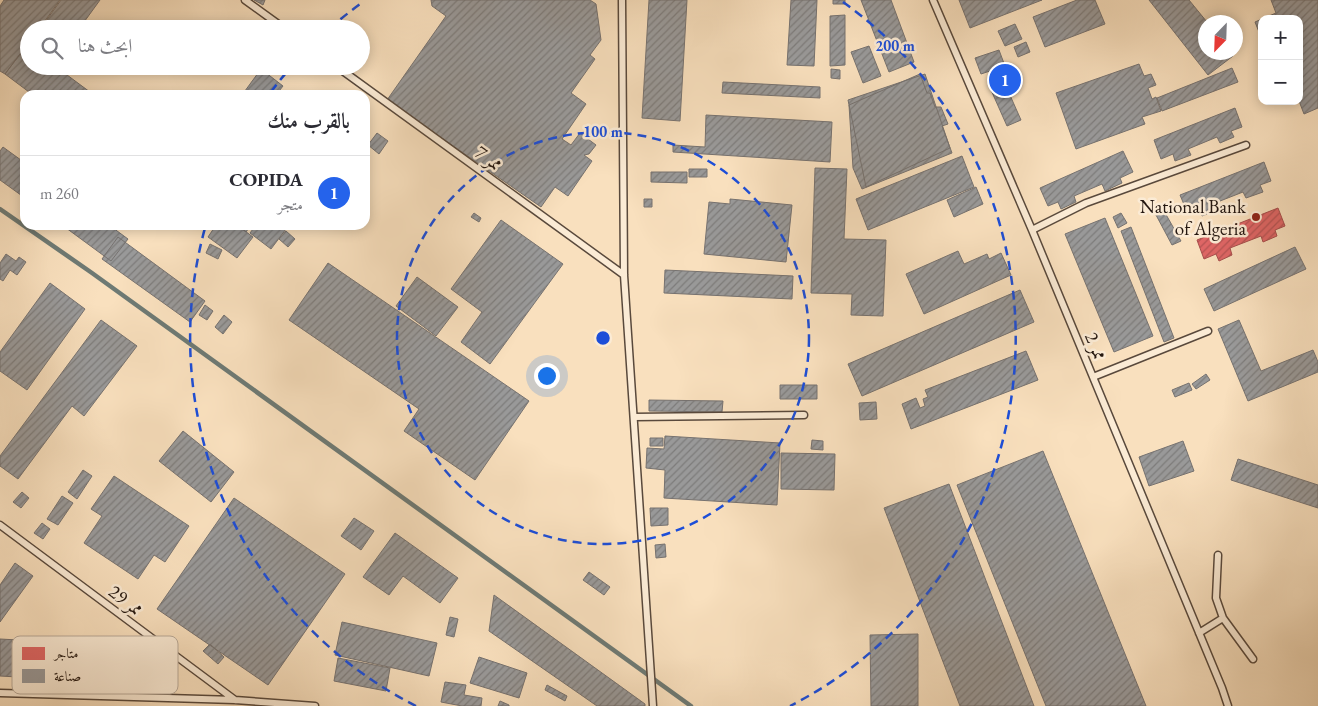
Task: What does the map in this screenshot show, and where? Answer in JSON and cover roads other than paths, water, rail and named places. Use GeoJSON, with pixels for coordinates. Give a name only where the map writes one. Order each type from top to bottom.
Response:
{"type":"FeatureCollection","features":[{"type":"Feature","properties":{"kind":"lane"},"geometry":{"type":"LineString","coordinates":[[245,0],[272,20]]}},
{"type":"Feature","properties":{"kind":"lane"},"geometry":{"type":"LineString","coordinates":[[622,0],[624,275],[653,706]]}},
{"type":"Feature","properties":{"kind":"lane","name":"ممر 2"},"geometry":{"type":"LineString","coordinates":[[932,0],[1032,230],[1228,706]]}},
{"type":"Feature","properties":{"kind":"lane","name":"ممر 7"},"geometry":{"type":"LineString","coordinates":[[348,75],[369,90]]}},
{"type":"Feature","properties":{"kind":"lane","name":"ممر 7"},"geometry":{"type":"LineString","coordinates":[[370,91],[624,275]]}},
{"type":"Feature","properties":{"kind":"lane"},"geometry":{"type":"LineString","coordinates":[[1032,230],[1086,203],[1246,145]]}},
{"type":"Feature","properties":{"kind":"lane"},"geometry":{"type":"LineString","coordinates":[[1093,377],[1208,331]]}},
{"type":"Feature","properties":{"kind":"lane"},"geometry":{"type":"LineString","coordinates":[[634,417],[804,416]]}},
{"type":"Feature","properties":{"kind":"lane","name":"ممر 29"},"geometry":{"type":"LineString","coordinates":[[0,525],[149,636]]}},
{"type":"Feature","properties":{"kind":"lane"},"geometry":{"type":"LineString","coordinates":[[1218,555],[1216,598],[1223,618],[1253,659]]}},
{"type":"Feature","properties":{"kind":"lane"},"geometry":{"type":"LineString","coordinates":[[1199,633],[1223,618]]}},
{"type":"Feature","properties":{"kind":"lane","name":"ممر 29"},"geometry":{"type":"LineString","coordinates":[[178,658],[235,700]]}},
{"type":"Feature","properties":{"kind":"lane"},"geometry":{"type":"LineString","coordinates":[[34,694],[235,700],[315,706]]}},
{"type":"Feature","properties":{"kind":"waterway"},"geometry":{"type":"LineString","coordinates":[[0,209],[20,223]]}},
{"type":"Feature","properties":{"kind":"waterway"},"geometry":{"type":"LineString","coordinates":[[30,230],[691,706]]}},
{"type":"Feature","properties":{"kind":"place","name":"COPIDA"},"geometry":{"type":"Point","coordinates":[1005,80]}},
{"type":"Feature","properties":{"kind":"place","name":"National Bank of Algeria"},"geometry":{"type":"Point","coordinates":[1256,217]}}]}
